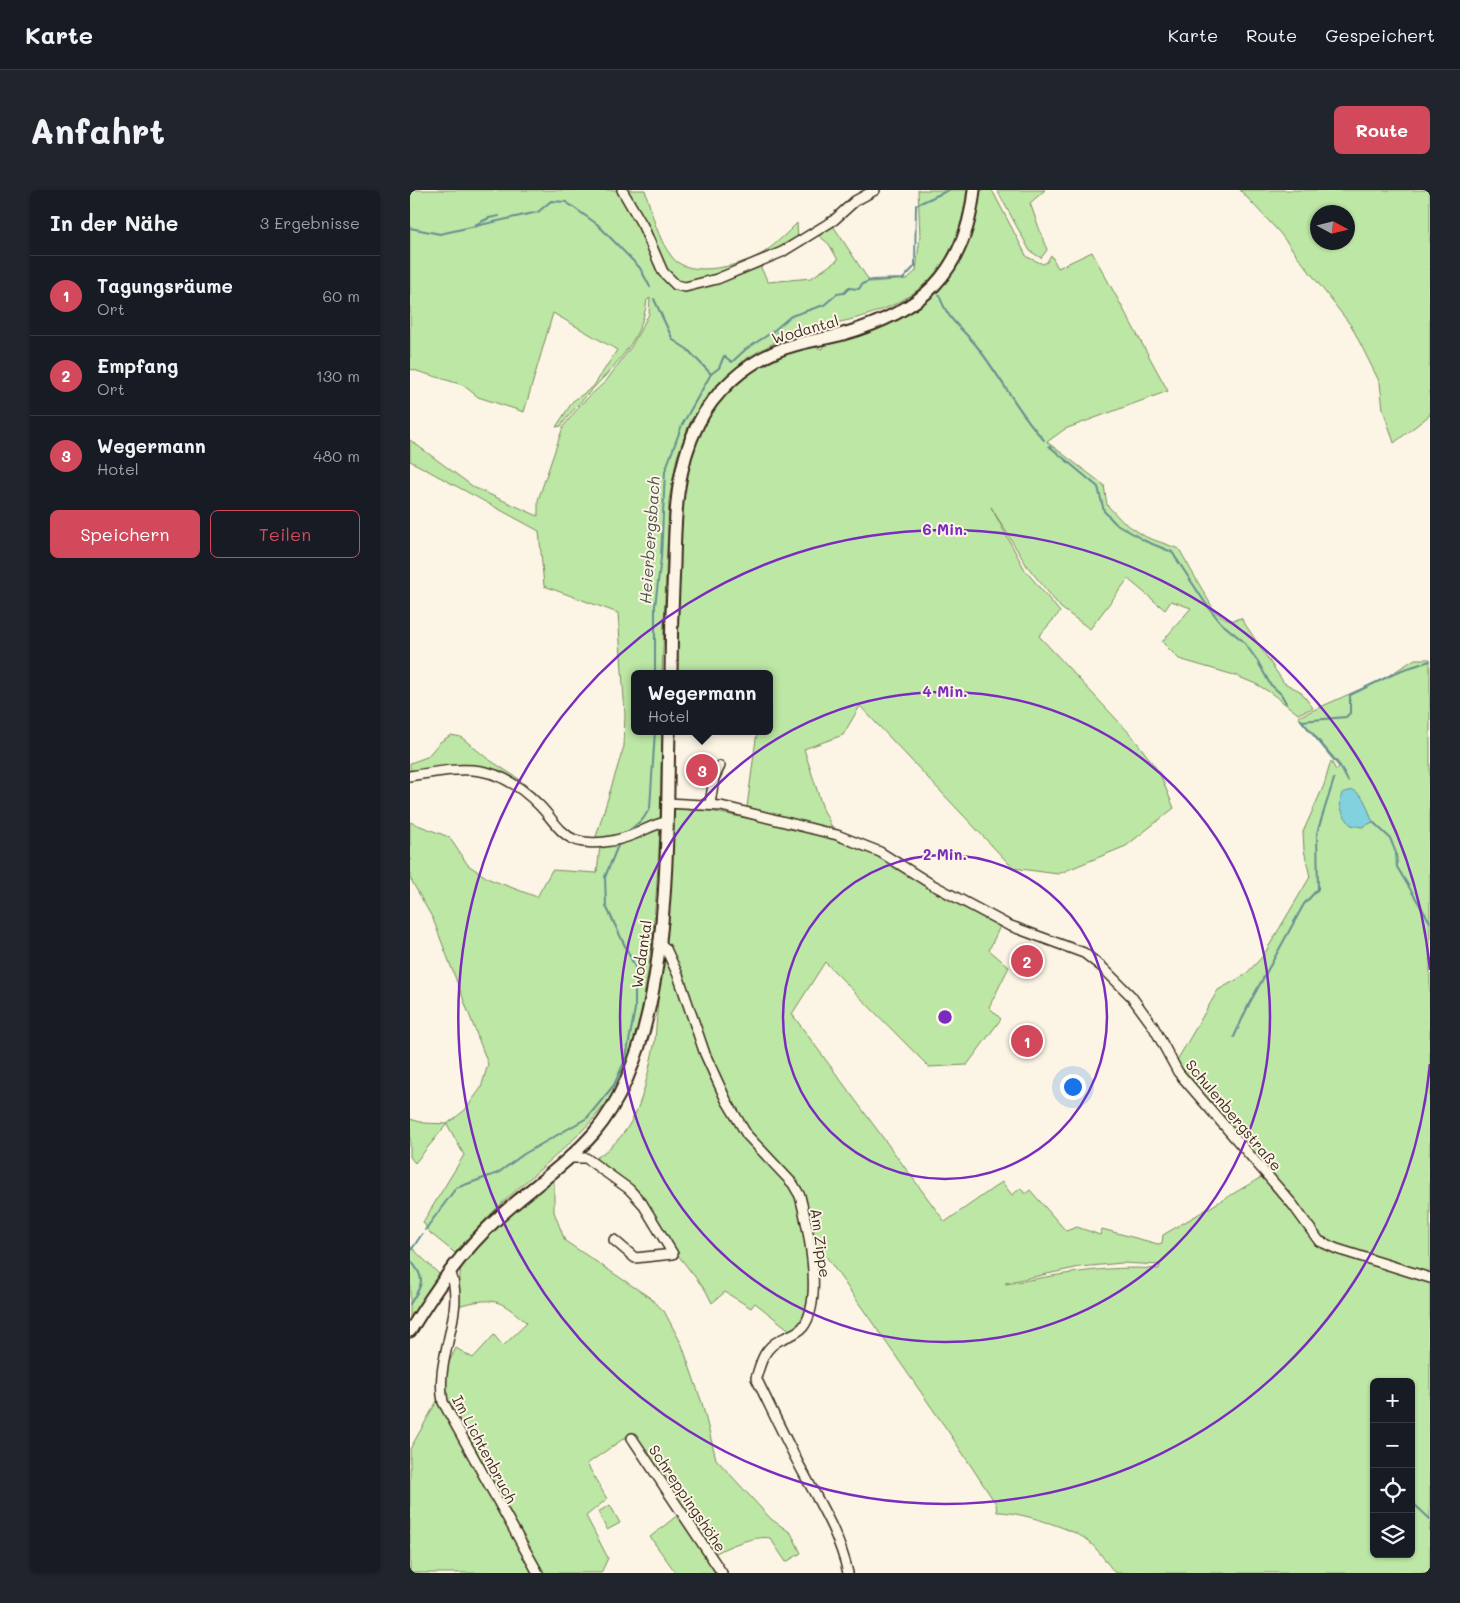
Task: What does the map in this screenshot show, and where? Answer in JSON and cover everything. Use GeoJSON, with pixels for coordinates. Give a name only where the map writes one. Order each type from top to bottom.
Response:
{"type":"FeatureCollection","features":[{"type":"Feature","properties":{"kind":"main road","name":"Wodantal"},"geometry":{"type":"LineString","coordinates":[[671,670],[675,524],[679,487],[690,441],[704,412],[730,382],[764,357],[800,344],[840,335],[879,322],[901,313],[926,295],[947,271],[960,249],[970,220],[974,190]]}},
{"type":"Feature","properties":{"kind":"main road","name":"Wodantal"},"geometry":{"type":"LineString","coordinates":[[410,1331],[450,1271],[475,1241],[499,1217],[569,1158],[593,1133],[612,1110],[633,1067],[644,1028],[659,942],[667,822],[669,735]]}},
{"type":"Feature","properties":{"kind":"street"},"geometry":{"type":"LineString","coordinates":[[622,190],[643,226],[663,272],[676,285],[685,287],[717,279],[782,252],[834,220],[855,201],[875,190]]}},
{"type":"Feature","properties":{"kind":"street"},"geometry":{"type":"LineString","coordinates":[[710,804],[714,778],[720,766]]}},
{"type":"Feature","properties":{"kind":"street"},"geometry":{"type":"LineString","coordinates":[[410,776],[453,769],[490,771],[529,796],[556,826],[574,840],[584,842],[594,843],[620,839],[667,822]]}},
{"type":"Feature","properties":{"kind":"street","name":"Schulenbergstraße"},"geometry":{"type":"LineString","coordinates":[[667,803],[710,804],[809,827],[864,844],[931,884],[1008,925],[1084,953],[1102,967],[1131,996],[1153,1026],[1178,1072],[1293,1204],[1319,1241],[1337,1249],[1388,1263],[1430,1278]]}},
{"type":"Feature","properties":{"kind":"street","name":"Am Zippe"},"geometry":{"type":"LineString","coordinates":[[659,942],[666,949],[678,975],[705,1054],[726,1100],[747,1135],[793,1184],[800,1196],[815,1280],[811,1304],[803,1326],[769,1347],[762,1358],[756,1378],[804,1474],[824,1508],[837,1537],[848,1573]]}},
{"type":"Feature","properties":{"kind":"street"},"geometry":{"type":"LineString","coordinates":[[569,1158],[586,1158],[629,1189],[642,1203],[673,1254],[636,1258],[614,1240]]}},
{"type":"Feature","properties":{"kind":"street","name":"Im Lichtenbruch"},"geometry":{"type":"LineString","coordinates":[[450,1271],[456,1301],[441,1371],[440,1388],[443,1402],[538,1573]]}},
{"type":"Feature","properties":{"kind":"street","name":"Schreppingshöhe"},"geometry":{"type":"LineString","coordinates":[[632,1438],[722,1573]]}},
{"type":"Feature","properties":{"kind":"green space"},"geometry":{"type":"Polygon","coordinates":[[[410,190],[645,190],[662,242],[672,257],[680,264],[691,268],[718,268],[757,256],[774,245],[797,223],[798,241],[769,257],[679,288],[759,264],[768,282],[811,278],[838,260],[829,244],[818,235],[832,224],[870,282],[907,279],[916,271],[920,236],[918,190],[967,190],[959,228],[946,259],[927,282],[904,299],[877,312],[846,321],[776,332],[777,341],[744,360],[712,391],[691,420],[677,457],[669,500],[662,670],[631,670],[631,735],[662,735],[660,820],[636,831],[595,840],[624,746],[625,714],[618,613],[544,586],[539,531],[410,461],[410,440],[475,488],[538,516],[538,500],[563,427],[581,404],[606,381],[631,347],[649,314],[650,298],[647,300],[643,319],[635,337],[625,353],[561,426],[556,427],[573,401],[593,387],[617,350],[553,313],[524,412],[478,397],[463,385],[410,369],[410,190]]]}},
{"type":"Feature","properties":{"kind":"green space"},"geometry":{"type":"Polygon","coordinates":[[[979,190],[991,190],[1027,257],[1043,264],[1047,262],[1051,255],[1058,268],[1092,252],[1168,391],[1065,429],[1047,442],[1104,485],[1107,505],[1123,522],[1146,537],[1179,549],[1215,612],[1230,621],[1241,618],[1284,683],[1300,691],[1313,708],[1298,714],[1256,684],[1234,675],[1179,659],[1162,642],[1191,608],[1171,601],[1165,610],[1128,579],[1090,629],[1061,608],[1027,566],[991,507],[1025,570],[1060,612],[1039,636],[1133,737],[1159,772],[1174,808],[1126,846],[1058,874],[1013,868],[860,706],[843,735],[804,749],[823,809],[835,833],[805,822],[747,807],[756,735],[773,735],[773,670],[677,670],[678,537],[682,501],[688,467],[698,436],[712,409],[721,396],[745,374],[773,356],[797,348],[814,347],[822,349],[825,343],[888,324],[912,311],[933,296],[949,278],[962,254],[972,225],[979,190]]]}},
{"type":"Feature","properties":{"kind":"green space"},"geometry":{"type":"Polygon","coordinates":[[[997,190],[1045,190],[1030,203],[1047,250],[1041,258],[1030,251],[997,190]]]}},
{"type":"Feature","properties":{"kind":"green space"},"geometry":{"type":"Polygon","coordinates":[[[1240,190],[1430,190],[1430,415],[1394,443],[1383,409],[1380,383],[1352,327],[1279,232],[1240,190]]]}},
{"type":"Feature","properties":{"kind":"green space"},"geometry":{"type":"Polygon","coordinates":[[[1415,659],[1430,659],[1430,1573],[1115,1573],[1095,1547],[1080,1535],[1030,1517],[997,1512],[996,1504],[948,1431],[807,1229],[812,1285],[811,1299],[801,1324],[792,1332],[755,1303],[751,1308],[725,1292],[712,1303],[706,1291],[674,1250],[643,1201],[593,1160],[609,1149],[630,1123],[638,1108],[647,1077],[655,1041],[672,809],[710,811],[837,836],[863,846],[1001,924],[989,950],[1009,967],[989,1007],[1001,1019],[967,1065],[929,1067],[825,962],[792,1014],[945,1222],[1002,1182],[1012,1195],[1021,1188],[1025,1194],[1030,1190],[1066,1231],[1077,1227],[1100,1235],[1102,1229],[1158,1244],[1162,1243],[1163,1235],[1270,1172],[1188,1082],[1176,1062],[1218,990],[1245,975],[1263,956],[1310,877],[1304,850],[1303,832],[1324,785],[1331,761],[1336,770],[1339,767],[1298,717],[1383,679],[1415,659]],[[1122,1263],[1080,1267],[1005,1283],[1120,1268],[1159,1269],[1160,1265],[1122,1263]]]}},
{"type":"Feature","properties":{"kind":"green space"},"geometry":{"type":"Polygon","coordinates":[[[451,735],[461,737],[488,759],[519,779],[529,788],[531,795],[490,770],[410,774],[410,763],[427,757],[440,742],[451,735]]]}},
{"type":"Feature","properties":{"kind":"green space"},"geometry":{"type":"Polygon","coordinates":[[[410,822],[449,837],[468,865],[489,879],[537,897],[552,870],[597,873],[600,846],[657,827],[660,830],[653,934],[648,974],[632,1049],[619,1080],[604,1106],[592,1121],[565,1148],[489,1216],[455,1253],[430,1233],[423,1222],[464,1155],[447,1124],[465,1110],[481,1088],[488,1064],[433,919],[410,878],[410,822]]]}},
{"type":"Feature","properties":{"kind":"green space"},"geometry":{"type":"Polygon","coordinates":[[[410,1119],[424,1123],[447,1124],[415,1163],[410,1157],[410,1119]]]}},
{"type":"Feature","properties":{"kind":"green space"},"geometry":{"type":"Polygon","coordinates":[[[554,1177],[554,1212],[565,1241],[649,1297],[664,1311],[682,1345],[702,1403],[716,1459],[771,1519],[791,1533],[801,1553],[786,1562],[770,1538],[757,1538],[740,1542],[712,1556],[633,1432],[587,1464],[607,1499],[586,1516],[608,1558],[601,1573],[541,1573],[444,1395],[447,1366],[456,1348],[473,1358],[494,1335],[503,1346],[527,1323],[502,1304],[495,1302],[479,1301],[457,1306],[461,1265],[490,1231],[554,1177]]]}},
{"type":"Feature","properties":{"kind":"green space"},"geometry":{"type":"Polygon","coordinates":[[[410,1246],[439,1274],[410,1319],[410,1246]]]}},
{"type":"Feature","properties":{"kind":"green space"},"geometry":{"type":"Polygon","coordinates":[[[437,1401],[534,1573],[410,1573],[410,1449],[437,1401]]]}},
{"type":"Feature","properties":{"kind":"green space"},"geometry":{"type":"Polygon","coordinates":[[[610,1505],[620,1523],[607,1530],[598,1512],[610,1505]]]}},
{"type":"Feature","properties":{"kind":"green space"},"geometry":{"type":"Polygon","coordinates":[[[679,1514],[719,1573],[676,1573],[650,1537],[679,1514]]]}},
{"type":"Feature","properties":{"kind":"water"},"geometry":{"type":"Polygon","coordinates":[[[1353,790],[1364,800],[1373,822],[1362,827],[1351,825],[1345,817],[1340,802],[1342,793],[1353,790]]]}},
{"type":"Feature","properties":{"kind":"waterway","name":"Heierbergsbach"},"geometry":{"type":"LineString","coordinates":[[655,670],[655,606],[661,558],[665,471],[682,425],[711,374],[719,368],[724,356],[732,362],[746,349],[771,333],[791,316],[824,305],[837,294],[844,293],[849,288],[859,289],[862,284],[872,280],[903,279],[915,266],[916,205],[949,190]]}},
{"type":"Feature","properties":{"kind":"waterway"},"geometry":{"type":"LineString","coordinates":[[410,228],[440,234],[538,212],[551,201],[566,202],[597,224],[640,268],[650,287]]}},
{"type":"Feature","properties":{"kind":"waterway"},"geometry":{"type":"LineString","coordinates":[[476,227],[475,225],[489,218],[499,216]]}},
{"type":"Feature","properties":{"kind":"waterway"},"geometry":{"type":"LineString","coordinates":[[939,295],[950,317],[975,344],[1025,417],[1044,440]]}},
{"type":"Feature","properties":{"kind":"waterway"},"geometry":{"type":"LineString","coordinates":[[654,299],[673,340],[687,349],[711,374]]}},
{"type":"Feature","properties":{"kind":"waterway"},"geometry":{"type":"LineString","coordinates":[[1049,446],[1098,487],[1104,511],[1115,523],[1145,541],[1172,552],[1206,604],[1221,623],[1243,641],[1257,660],[1270,684],[1281,694],[1286,703]]}},
{"type":"Feature","properties":{"kind":"waterway"},"geometry":{"type":"LineString","coordinates":[[1302,721],[1346,717],[1350,713],[1350,695],[1402,670],[1430,661]]}},
{"type":"Feature","properties":{"kind":"waterway"},"geometry":{"type":"LineString","coordinates":[[1301,720],[1340,766],[1348,781]]}},
{"type":"Feature","properties":{"kind":"waterway","name":"Heierbergsbach"},"geometry":{"type":"LineString","coordinates":[[630,830],[643,819],[650,808],[655,735]]}},
{"type":"Feature","properties":{"kind":"waterway"},"geometry":{"type":"LineString","coordinates":[[1234,1037],[1249,1004],[1304,904],[1318,889],[1317,833],[1334,779]]}},
{"type":"Feature","properties":{"kind":"waterway"},"geometry":{"type":"LineString","coordinates":[[1373,822],[1390,838],[1396,853],[1397,867],[1430,922]]}},
{"type":"Feature","properties":{"kind":"waterway","name":"Heierbergsbach"},"geometry":{"type":"LineString","coordinates":[[425,1230],[456,1188],[498,1173],[524,1154],[587,1118],[614,1085],[626,1058],[635,1009],[635,967],[606,906],[605,877],[619,843]]}},
{"type":"Feature","properties":{"kind":"waterway","name":"Heierbergsbach"},"geometry":{"type":"LineString","coordinates":[[410,1252],[422,1234]]}},
{"type":"Feature","properties":{"kind":"waterway","name":"Heierbergsbach"},"geometry":{"type":"LineString","coordinates":[[410,1260],[421,1277],[420,1287],[410,1304]]}},
{"type":"Feature","properties":{"kind":"waterway"},"geometry":{"type":"LineString","coordinates":[[1415,1505],[1430,1519]]}},
{"type":"Feature","properties":{"kind":"place","name":"Wegermann"},"geometry":{"type":"Point","coordinates":[702,770]}},
{"type":"Feature","properties":{"kind":"place","name":"Empfang"},"geometry":{"type":"Point","coordinates":[1027,961]}},
{"type":"Feature","properties":{"kind":"place","name":"Tagungsräume"},"geometry":{"type":"Point","coordinates":[1027,1041]}}]}
